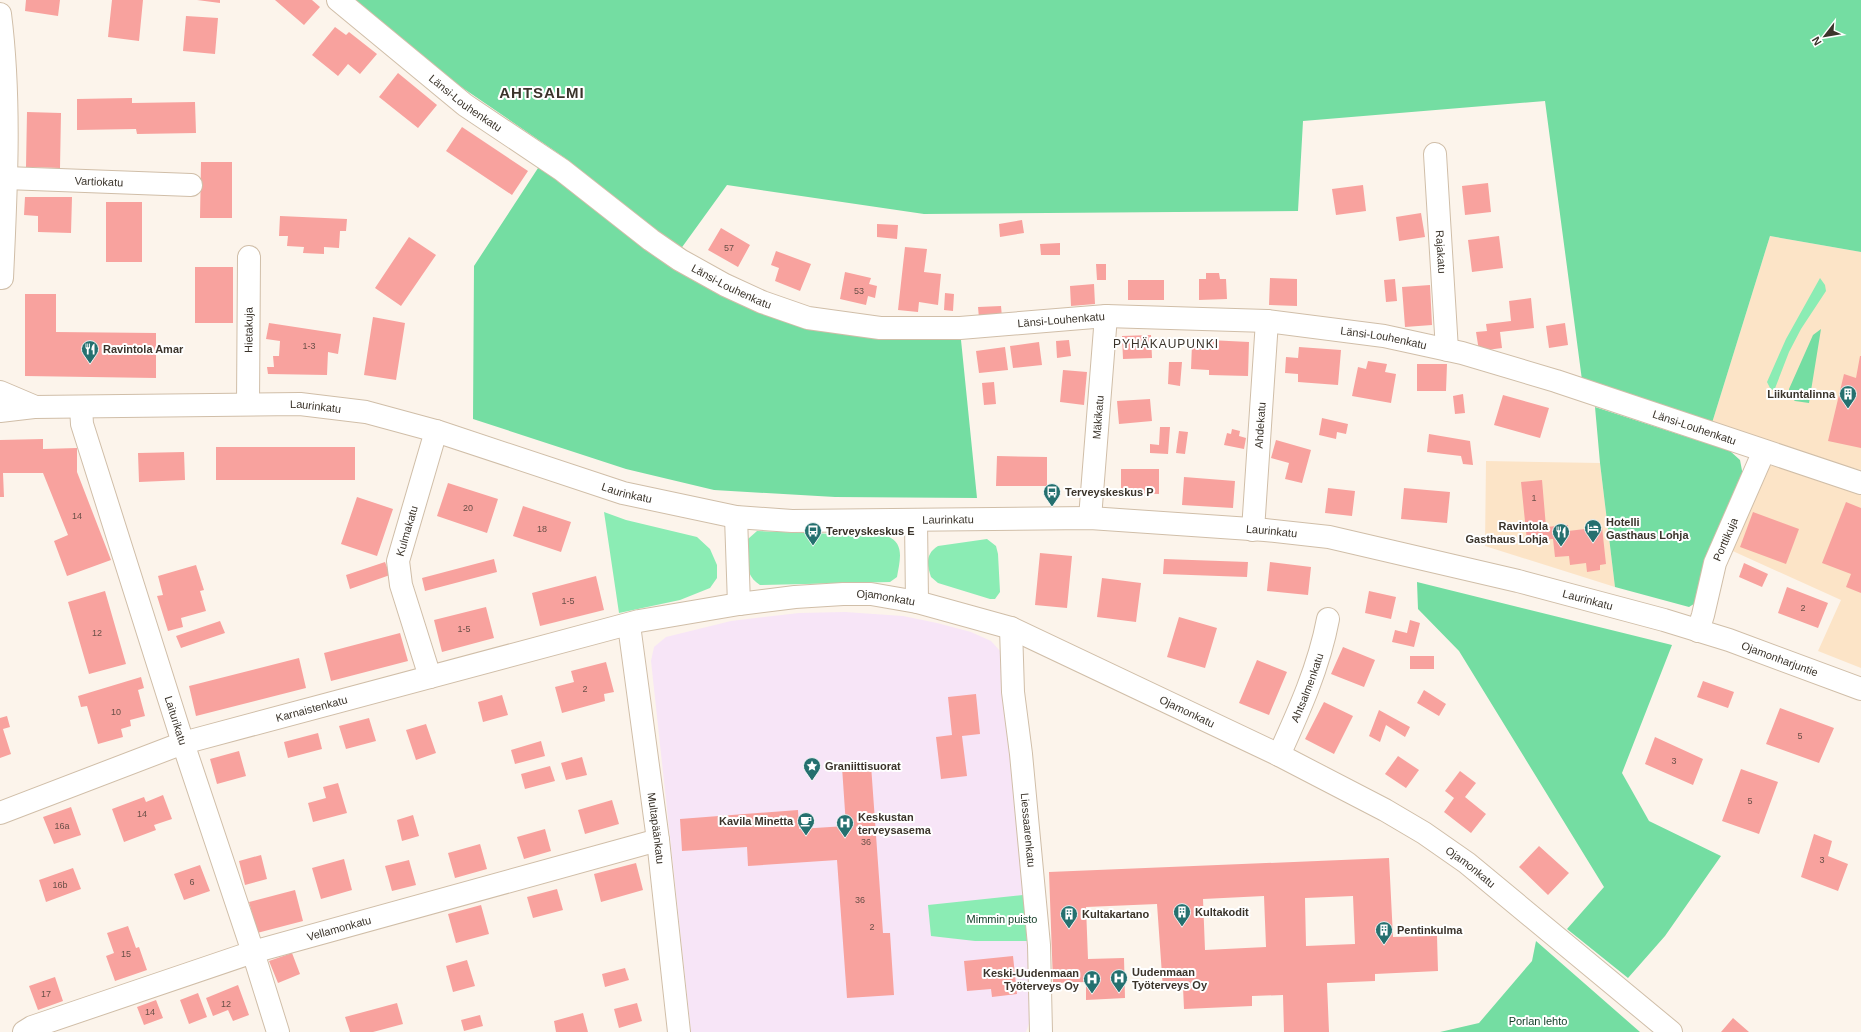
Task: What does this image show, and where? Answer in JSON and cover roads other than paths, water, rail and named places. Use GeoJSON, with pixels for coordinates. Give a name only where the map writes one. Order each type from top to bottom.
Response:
{"type":"FeatureCollection","features":[{"type":"Feature","properties":{"kind":"street","name":"Länsi-Louhenkatu"},"geometry":{"type":"LineString","coordinates":[[338,0],[465,105],[562,170],[651,240],[680,260],[725,285],[762,302],[808,318],[880,328],[972,328],[1106,316],[1267,322],[1384,336],[1447,350],[1556,381],[1861,484]]}},
{"type":"Feature","properties":{"kind":"street"},"geometry":{"type":"LineString","coordinates":[[0,14],[4,48],[6,178],[2,278],[0,278]]}},
{"type":"Feature","properties":{"kind":"street","name":"Rajakatu"},"geometry":{"type":"LineString","coordinates":[[1435,154],[1447,350]]}},
{"type":"Feature","properties":{"kind":"street","name":"Vartiokatu"},"geometry":{"type":"LineString","coordinates":[[6,178],[191,186]]}},
{"type":"Feature","properties":{"kind":"street","name":"Hietakuja"},"geometry":{"type":"LineString","coordinates":[[248,404],[249,257]]}},
{"type":"Feature","properties":{"kind":"street","name":"Mäkikatu"},"geometry":{"type":"LineString","coordinates":[[1090,518],[1106,316]]}},
{"type":"Feature","properties":{"kind":"street","name":"Ahdekatu"},"geometry":{"type":"LineString","coordinates":[[1253,530],[1267,322]]}},
{"type":"Feature","properties":{"kind":"street","name":"Laurinkatu"},"geometry":{"type":"LineString","coordinates":[[0,392],[34,407]]}},
{"type":"Feature","properties":{"kind":"street","name":"Laurinkatu"},"geometry":{"type":"LineString","coordinates":[[0,411],[34,407],[248,404],[300,404],[340,408],[366,412],[436,431],[623,493],[736,517],[792,521],[1090,518],[1328,537],[1518,581],[1664,620],[1698,631]]}},
{"type":"Feature","properties":{"kind":"street","name":"Laiturikatu"},"geometry":{"type":"LineString","coordinates":[[81,407],[82,424],[183,744],[253,952],[278,1032]]}},
{"type":"Feature","properties":{"kind":"street","name":"Kulmakatu"},"geometry":{"type":"LineString","coordinates":[[430,677],[401,585],[398,561],[436,431]]}},
{"type":"Feature","properties":{"kind":"street","name":"Porttikuja"},"geometry":{"type":"LineString","coordinates":[[1698,631],[1715,563],[1764,451]]}},
{"type":"Feature","properties":{"kind":"street"},"geometry":{"type":"LineString","coordinates":[[736,517],[739,604]]}},
{"type":"Feature","properties":{"kind":"street"},"geometry":{"type":"LineString","coordinates":[[916,520],[917,602]]}},
{"type":"Feature","properties":{"kind":"street","name":"Ojamonkatu"},"geometry":{"type":"LineString","coordinates":[[629,625],[639,621],[739,604],[843,594],[871,594],[917,602],[1011,628],[1279,755],[1385,810],[1424,833],[1467,863],[1671,1032]]}},
{"type":"Feature","properties":{"kind":"street","name":"Ahtsalmenkatu"},"geometry":{"type":"LineString","coordinates":[[1279,755],[1302,705],[1314,672],[1324,644],[1328,619]]}},
{"type":"Feature","properties":{"kind":"street","name":"Karnaistenkatu"},"geometry":{"type":"LineString","coordinates":[[0,813],[183,744],[629,625]]}},
{"type":"Feature","properties":{"kind":"street","name":"Multapäänkatu"},"geometry":{"type":"LineString","coordinates":[[629,625],[658,840],[679,1032]]}},
{"type":"Feature","properties":{"kind":"street","name":"Liessaarenkatu"},"geometry":{"type":"LineString","coordinates":[[1011,628],[1013,692],[1021,754],[1039,945],[1041,1032]]}},
{"type":"Feature","properties":{"kind":"street","name":"Ojamonharjuntie"},"geometry":{"type":"LineString","coordinates":[[1698,631],[1729,640],[1861,689]]}},
{"type":"Feature","properties":{"kind":"street","name":"Vellamonkatu"},"geometry":{"type":"LineString","coordinates":[[24,1032],[32,1027],[253,952],[658,840]]}},
{"type":"Feature","properties":{"kind":"place","name":"Ravintola Amar"},"geometry":{"type":"Point","coordinates":[90,364]}},
{"type":"Feature","properties":{"kind":"place","name":"Liikuntalinna"},"geometry":{"type":"Point","coordinates":[1848,409]}},
{"type":"Feature","properties":{"kind":"place","name":"Terveyskeskus P"},"geometry":{"type":"Point","coordinates":[1052,507]}},
{"type":"Feature","properties":{"kind":"place","name":"Hotelli Gasthaus Lohja"},"geometry":{"type":"Point","coordinates":[1593,543]}},
{"type":"Feature","properties":{"kind":"place","name":"Terveyskeskus E"},"geometry":{"type":"Point","coordinates":[813,546]}},
{"type":"Feature","properties":{"kind":"place","name":"Ravintola Gasthaus Lohja"},"geometry":{"type":"Point","coordinates":[1561,547]}},
{"type":"Feature","properties":{"kind":"place","name":"Graniittisuorat"},"geometry":{"type":"Point","coordinates":[812,781]}},
{"type":"Feature","properties":{"kind":"place","name":"Kavila Minetta"},"geometry":{"type":"Point","coordinates":[806,836]}},
{"type":"Feature","properties":{"kind":"place","name":"Keskustan terveysasema"},"geometry":{"type":"Point","coordinates":[845,838]}},
{"type":"Feature","properties":{"kind":"place","name":"Kultakodit"},"geometry":{"type":"Point","coordinates":[1182,927]}},
{"type":"Feature","properties":{"kind":"place","name":"Kultakartano"},"geometry":{"type":"Point","coordinates":[1069,929]}},
{"type":"Feature","properties":{"kind":"place","name":"Pentinkulma"},"geometry":{"type":"Point","coordinates":[1384,945]}},
{"type":"Feature","properties":{"kind":"place","name":"Uudenmaan Työterveys Oy"},"geometry":{"type":"Point","coordinates":[1119,993]}},
{"type":"Feature","properties":{"kind":"place","name":"Keski-Uudenmaan Työterveys Oy"},"geometry":{"type":"Point","coordinates":[1092,994]}},
{"type":"Feature","properties":{"kind":"district","name":"AHTSALMI"},"geometry":{"type":"Point","coordinates":[542,93]}},
{"type":"Feature","properties":{"kind":"district","name":"PYHÄKAUPUNKI"},"geometry":{"type":"Point","coordinates":[1166,344]}},
{"type":"Feature","properties":{"kind":"park label","name":"Mimmin puisto"},"geometry":{"type":"Point","coordinates":[1002,919]}},
{"type":"Feature","properties":{"kind":"park label","name":"Porlan lehto"},"geometry":{"type":"Point","coordinates":[1538,1021]}}]}
